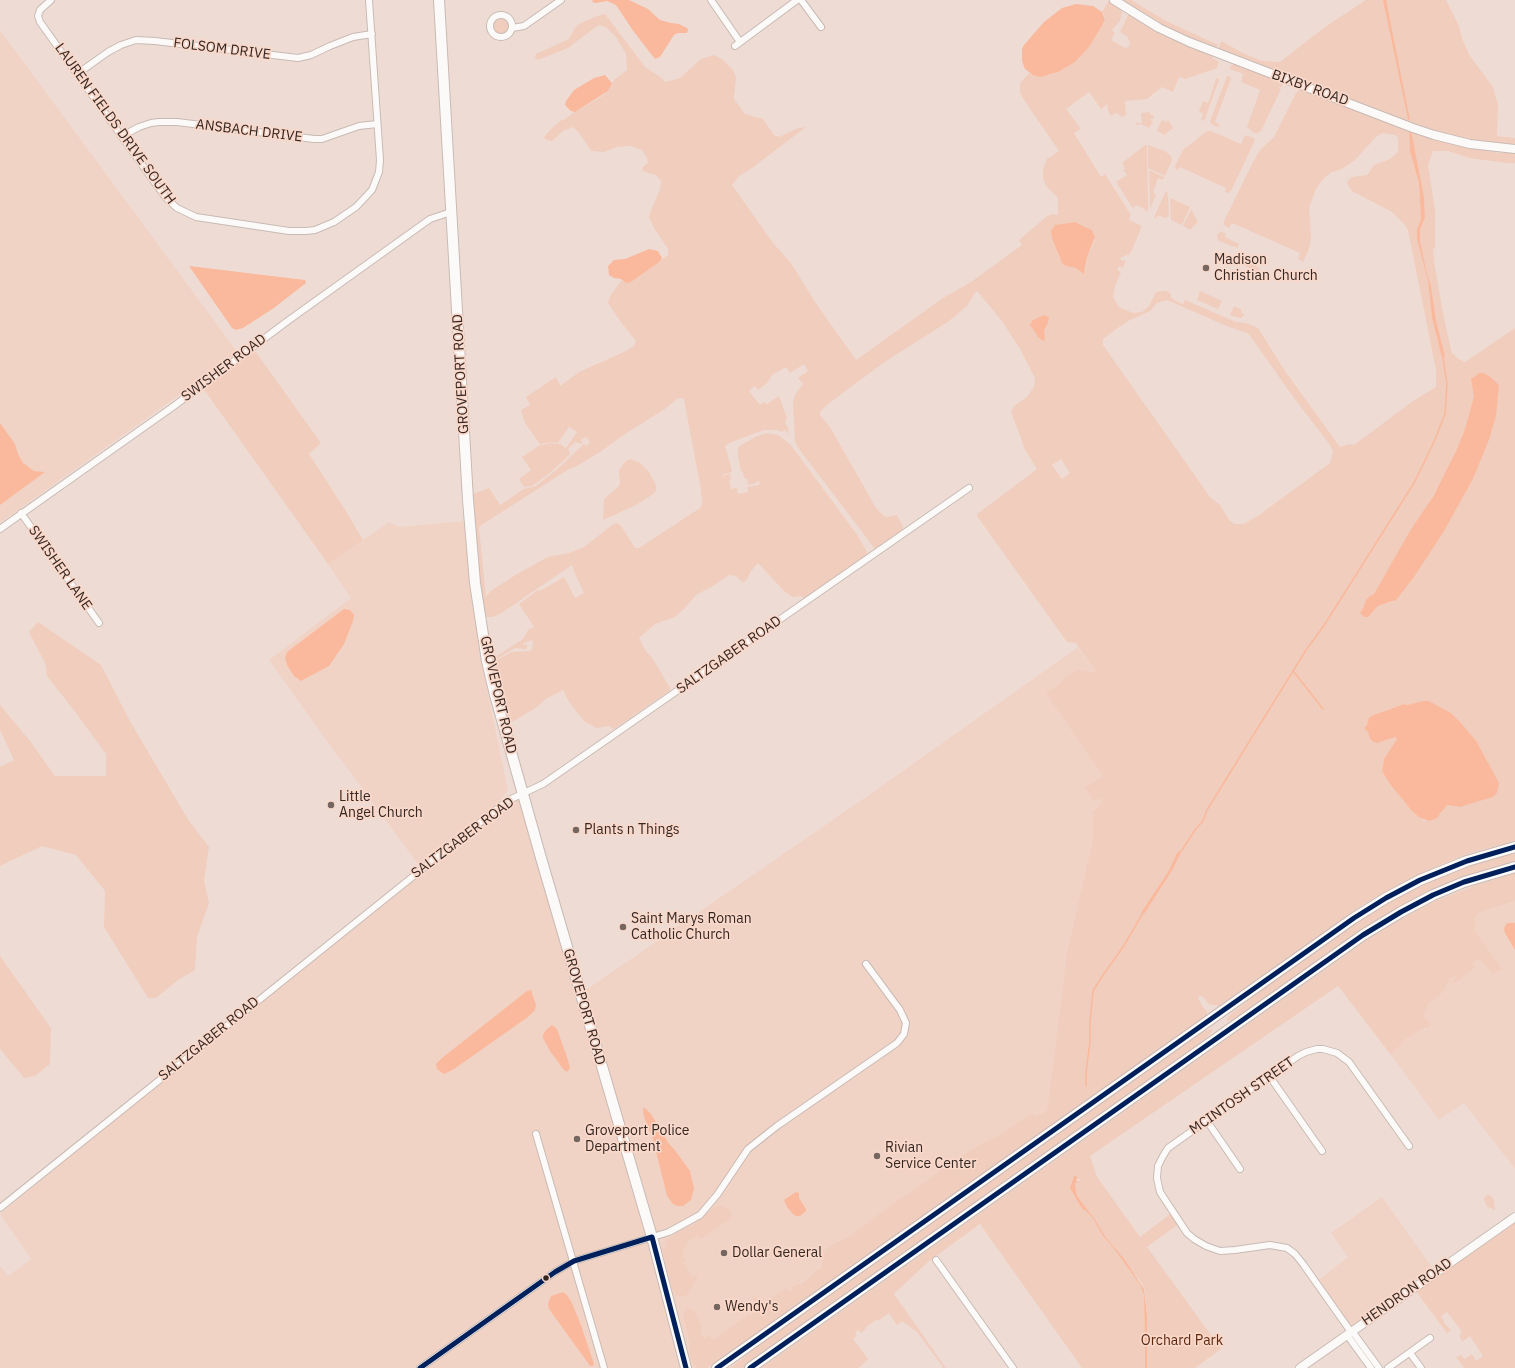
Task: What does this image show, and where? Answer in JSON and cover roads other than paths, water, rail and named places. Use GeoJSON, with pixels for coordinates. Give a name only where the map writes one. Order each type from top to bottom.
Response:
{"type":"FeatureCollection","features":[{"type":"Feature","properties":{"kind":"main road","name":"GROVEPORT ROAD"},"geometry":{"type":"LineString","coordinates":[[439,0],[468,500],[475,583],[492,682],[522,793],[652,1237],[686,1368]]}},
{"type":"Feature","properties":{"kind":"main road"},"geometry":{"type":"LineString","coordinates":[[717,1368],[1354,918],[1386,898],[1420,880],[1467,861],[1515,847]]}},
{"type":"Feature","properties":{"kind":"main road"},"geometry":{"type":"LineString","coordinates":[[750,1368],[1367,933],[1401,912],[1444,891],[1484,876],[1515,867]]}},
{"type":"Feature","properties":{"kind":"street","name":"LAUREN FIELDS DRIVE SOUTH"},"geometry":{"type":"LineString","coordinates":[[51,0],[40,10],[38,16],[40,22],[167,199],[177,208],[196,217],[289,231],[315,230],[346,215],[372,190],[379,172],[380,160],[369,0]]}},
{"type":"Feature","properties":{"kind":"street"},"geometry":{"type":"LineString","coordinates":[[512,28],[524,26],[561,0]]}},
{"type":"Feature","properties":{"kind":"street"},"geometry":{"type":"LineString","coordinates":[[711,0],[738,44],[797,0]]}},
{"type":"Feature","properties":{"kind":"street"},"geometry":{"type":"LineString","coordinates":[[801,0],[821,27]]}},
{"type":"Feature","properties":{"kind":"street","name":"BIXBY ROAD"},"geometry":{"type":"LineString","coordinates":[[1114,0],[1159,28],[1189,42],[1410,127],[1470,144],[1515,149]]}},
{"type":"Feature","properties":{"kind":"street","name":"FOLSOM DRIVE"},"geometry":{"type":"LineString","coordinates":[[77,74],[108,52],[121,45],[136,40],[298,58],[311,55],[353,37],[372,34]]}},
{"type":"Feature","properties":{"kind":"street","name":"ANSBACH DRIVE"},"geometry":{"type":"LineString","coordinates":[[122,136],[139,127],[151,123],[177,122],[322,139],[359,126],[377,124]]}},
{"type":"Feature","properties":{"kind":"street","name":"SWISHER ROAD"},"geometry":{"type":"LineString","coordinates":[[0,528],[174,406],[289,320],[430,219],[451,212]]}},
{"type":"Feature","properties":{"kind":"street","name":"SALTZGABER ROAD"},"geometry":{"type":"LineString","coordinates":[[0,1208],[507,801],[543,784],[969,488]]}},
{"type":"Feature","properties":{"kind":"street","name":"SWISHER LANE"},"geometry":{"type":"LineString","coordinates":[[21,513],[99,623]]}},
{"type":"Feature","properties":{"kind":"street"},"geometry":{"type":"LineString","coordinates":[[420,1368],[541,1282],[574,1261],[669,1232],[700,1215],[725,1184],[748,1149],[782,1123],[897,1043],[904,1034],[906,1024],[900,1010],[866,964]]}},
{"type":"Feature","properties":{"kind":"street","name":"MCINTOSH STREET"},"geometry":{"type":"LineString","coordinates":[[1350,1333],[1301,1261],[1287,1248],[1270,1245],[1235,1250],[1220,1250],[1206,1246],[1194,1239],[1188,1233],[1160,1192],[1157,1178],[1158,1166],[1168,1148],[1296,1058],[1306,1052],[1323,1049],[1338,1053],[1349,1062],[1409,1146]]}},
{"type":"Feature","properties":{"kind":"street"},"geometry":{"type":"LineString","coordinates":[[1270,1077],[1322,1151]]}},
{"type":"Feature","properties":{"kind":"street"},"geometry":{"type":"LineString","coordinates":[[1207,1121],[1240,1169]]}},
{"type":"Feature","properties":{"kind":"street"},"geometry":{"type":"LineString","coordinates":[[536,1134],[604,1368]]}},
{"type":"Feature","properties":{"kind":"street","name":"HENDRON ROAD"},"geometry":{"type":"LineString","coordinates":[[1300,1368],[1515,1217]]}},
{"type":"Feature","properties":{"kind":"street"},"geometry":{"type":"LineString","coordinates":[[936,1260],[1013,1368]]}},
{"type":"Feature","properties":{"kind":"street"},"geometry":{"type":"LineString","coordinates":[[1350,1333],[1372,1368]]}},
{"type":"Feature","properties":{"kind":"street"},"geometry":{"type":"LineString","coordinates":[[1350,1333],[1379,1368]]}},
{"type":"Feature","properties":{"kind":"street"},"geometry":{"type":"LineString","coordinates":[[1388,1368],[1430,1338]]}},
{"type":"Feature","properties":{"kind":"street"},"geometry":{"type":"LineString","coordinates":[[1410,1352],[1421,1368]]}},
{"type":"Feature","properties":{"kind":"waterway"},"geometry":{"type":"LineString","coordinates":[[1182,850],[1195,830],[1203,821],[1207,810],[1306,650],[1323,627],[1414,483],[1434,442],[1445,414],[1447,384],[1443,358]]}},
{"type":"Feature","properties":{"kind":"waterway"},"geometry":{"type":"LineString","coordinates":[[1294,672],[1323,709]]}},
{"type":"Feature","properties":{"kind":"waterway"},"geometry":{"type":"LineString","coordinates":[[1086,1086],[1093,991],[1123,947],[1143,913]]}},
{"type":"Feature","properties":{"kind":"place","name":"Madison Christian Church"},"geometry":{"type":"Point","coordinates":[1206,268]}},
{"type":"Feature","properties":{"kind":"place","name":"Little Angel Church"},"geometry":{"type":"Point","coordinates":[331,805]}},
{"type":"Feature","properties":{"kind":"place","name":"Plants n Things"},"geometry":{"type":"Point","coordinates":[576,830]}},
{"type":"Feature","properties":{"kind":"place","name":"Saint Marys Roman Catholic Church"},"geometry":{"type":"Point","coordinates":[623,927]}},
{"type":"Feature","properties":{"kind":"place","name":"Groveport Police Department"},"geometry":{"type":"Point","coordinates":[577,1139]}},
{"type":"Feature","properties":{"kind":"place","name":"Rivian Service Center"},"geometry":{"type":"Point","coordinates":[877,1156]}},
{"type":"Feature","properties":{"kind":"place","name":"Dollar General"},"geometry":{"type":"Point","coordinates":[724,1253]}},
{"type":"Feature","properties":{"kind":"place","name":"Wendy's"},"geometry":{"type":"Point","coordinates":[717,1307]}},
{"type":"Feature","properties":{"kind":"park label","name":"Orchard Park"},"geometry":{"type":"Point","coordinates":[1182,1341]}}]}
